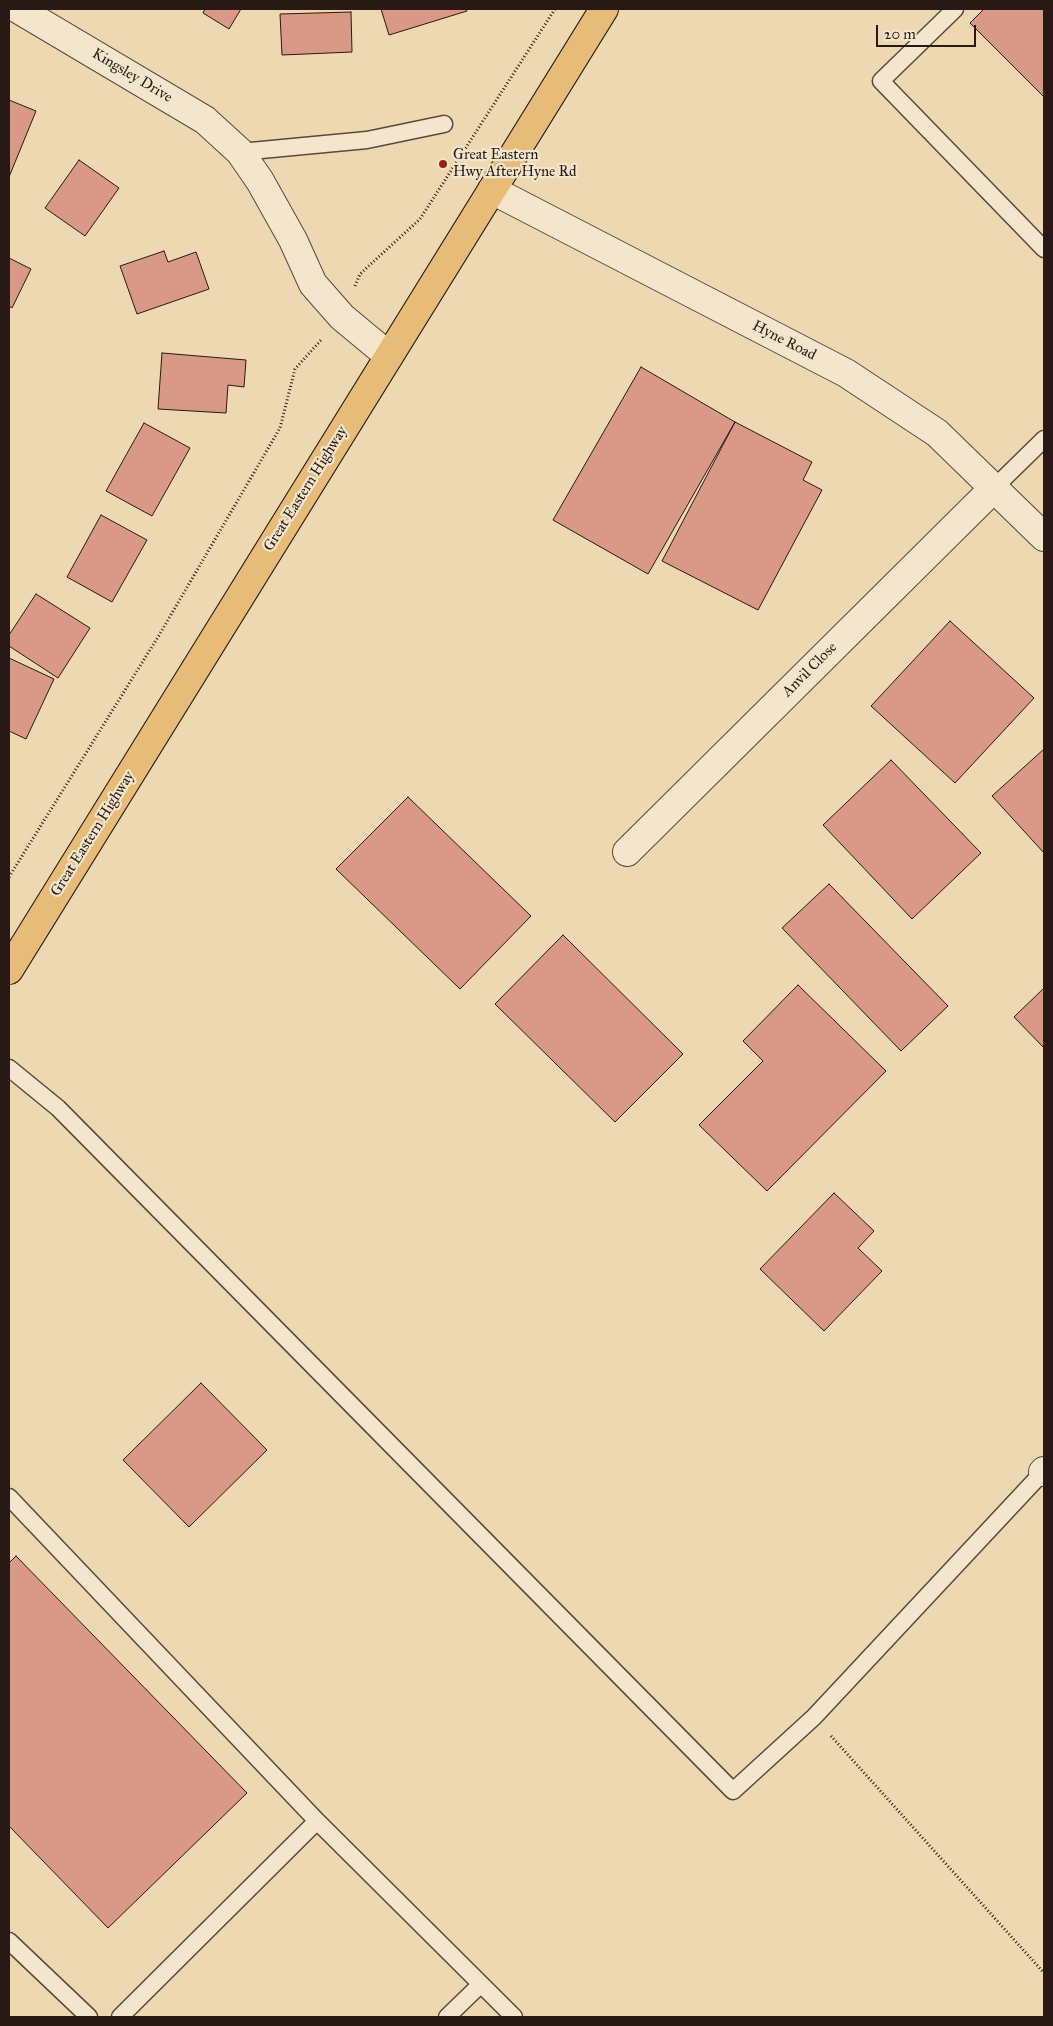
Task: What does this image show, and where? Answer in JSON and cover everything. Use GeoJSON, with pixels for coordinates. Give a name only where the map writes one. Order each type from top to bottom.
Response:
{"type":"FeatureCollection","features":[{"type":"Feature","properties":{"kind":"highway","name":"Great Eastern Highway"},"geometry":{"type":"LineString","coordinates":[[9,970],[604,9]]}},
{"type":"Feature","properties":{"kind":"street","name":"Kingsley Drive"},"geometry":{"type":"LineString","coordinates":[[18,9],[205,120],[240,152],[260,182],[293,240],[313,284],[342,316],[388,356]]}},
{"type":"Feature","properties":{"kind":"street","name":"Hyne Road"},"geometry":{"type":"LineString","coordinates":[[492,190],[846,373],[937,433],[1044,538]]}},
{"type":"Feature","properties":{"kind":"street","name":"Anvil Close"},"geometry":{"type":"LineString","coordinates":[[627,852],[993,489]]}},
{"type":"Feature","properties":{"kind":"lane"},"geometry":{"type":"LineString","coordinates":[[955,9],[881,81],[1044,249]]}},
{"type":"Feature","properties":{"kind":"lane"},"geometry":{"type":"LineString","coordinates":[[240,152],[367,140],[444,124]]}},
{"type":"Feature","properties":{"kind":"lane"},"geometry":{"type":"LineString","coordinates":[[993,489],[1044,439]]}},
{"type":"Feature","properties":{"kind":"lane"},"geometry":{"type":"LineString","coordinates":[[9,1068],[58,1108],[733,1791],[814,1717],[1044,1471]]}},
{"type":"Feature","properties":{"kind":"lane"},"geometry":{"type":"LineString","coordinates":[[9,1497],[317,1821],[514,2017]]}},
{"type":"Feature","properties":{"kind":"lane"},"geometry":{"type":"LineString","coordinates":[[120,2017],[317,1821]]}},
{"type":"Feature","properties":{"kind":"lane"},"geometry":{"type":"LineString","coordinates":[[9,1941],[89,2017]]}},
{"type":"Feature","properties":{"kind":"lane"},"geometry":{"type":"LineString","coordinates":[[447,2017],[481,1984]]}},
{"type":"Feature","properties":{"kind":"path"},"geometry":{"type":"LineString","coordinates":[[9,878],[158,637],[280,428],[295,370],[342,316],[360,274],[420,220],[555,9]]}},
{"type":"Feature","properties":{"kind":"path"},"geometry":{"type":"LineString","coordinates":[[814,1717],[1044,1973]]}},
{"type":"Feature","properties":{"kind":"building"},"geometry":{"type":"Polygon","coordinates":[[[205,9],[241,9],[229,29],[203,13],[205,9]]]}},
{"type":"Feature","properties":{"kind":"building"},"geometry":{"type":"Polygon","coordinates":[[[381,9],[466,9],[467,11],[389,35],[381,9]]]}},
{"type":"Feature","properties":{"kind":"building"},"geometry":{"type":"Polygon","coordinates":[[[984,9],[1044,9],[1044,97],[970,23],[984,9]]]}},
{"type":"Feature","properties":{"kind":"building"},"geometry":{"type":"Polygon","coordinates":[[[351,12],[352,52],[282,55],[280,14],[351,12]]]}},
{"type":"Feature","properties":{"kind":"building"},"geometry":{"type":"Polygon","coordinates":[[[9,100],[36,111],[9,177],[9,100]]]}},
{"type":"Feature","properties":{"kind":"building"},"geometry":{"type":"Polygon","coordinates":[[[79,160],[119,188],[85,236],[45,208],[79,160]]]}},
{"type":"Feature","properties":{"kind":"building"},"geometry":{"type":"Polygon","coordinates":[[[164,251],[168,262],[196,252],[209,289],[137,314],[120,266],[164,251]]]}},
{"type":"Feature","properties":{"kind":"building"},"geometry":{"type":"Polygon","coordinates":[[[9,258],[31,269],[12,308],[9,306],[9,258]]]}},
{"type":"Feature","properties":{"kind":"building"},"geometry":{"type":"Polygon","coordinates":[[[162,353],[246,360],[244,387],[228,385],[226,413],[158,409],[162,353]]]}},
{"type":"Feature","properties":{"kind":"building"},"geometry":{"type":"Polygon","coordinates":[[[641,367],[735,422],[648,574],[553,520],[641,367]]]}},
{"type":"Feature","properties":{"kind":"building"},"geometry":{"type":"Polygon","coordinates":[[[735,422],[812,462],[803,480],[822,490],[758,610],[662,561],[735,422]]]}},
{"type":"Feature","properties":{"kind":"building"},"geometry":{"type":"Polygon","coordinates":[[[144,423],[190,448],[152,516],[106,491],[144,423]]]}},
{"type":"Feature","properties":{"kind":"building"},"geometry":{"type":"Polygon","coordinates":[[[101,515],[147,540],[112,602],[67,577],[101,515]]]}},
{"type":"Feature","properties":{"kind":"building"},"geometry":{"type":"Polygon","coordinates":[[[36,594],[90,628],[58,678],[9,646],[9,635],[36,594]]]}},
{"type":"Feature","properties":{"kind":"building"},"geometry":{"type":"Polygon","coordinates":[[[950,621],[1034,698],[955,783],[871,706],[950,621]]]}},
{"type":"Feature","properties":{"kind":"building"},"geometry":{"type":"Polygon","coordinates":[[[9,658],[54,679],[26,739],[9,731],[9,658]]]}},
{"type":"Feature","properties":{"kind":"building"},"geometry":{"type":"Polygon","coordinates":[[[1044,749],[1044,853],[992,796],[1044,749]]]}},
{"type":"Feature","properties":{"kind":"building"},"geometry":{"type":"Polygon","coordinates":[[[891,760],[981,853],[912,919],[823,825],[891,760]]]}},
{"type":"Feature","properties":{"kind":"building"},"geometry":{"type":"Polygon","coordinates":[[[408,797],[531,916],[460,989],[336,869],[408,797]]]}},
{"type":"Feature","properties":{"kind":"building"},"geometry":{"type":"Polygon","coordinates":[[[829,884],[948,1006],[901,1051],[782,928],[829,884]]]}},
{"type":"Feature","properties":{"kind":"building"},"geometry":{"type":"Polygon","coordinates":[[[563,935],[683,1054],[615,1122],[495,1004],[563,935]]]}},
{"type":"Feature","properties":{"kind":"building"},"geometry":{"type":"Polygon","coordinates":[[[798,985],[886,1071],[767,1191],[699,1125],[763,1061],[743,1041],[798,985]]]}},
{"type":"Feature","properties":{"kind":"building"},"geometry":{"type":"Polygon","coordinates":[[[1044,988],[1044,1048],[1014,1017],[1044,988]]]}},
{"type":"Feature","properties":{"kind":"building"},"geometry":{"type":"Polygon","coordinates":[[[834,1193],[874,1231],[858,1248],[882,1271],[824,1331],[760,1269],[834,1193]]]}},
{"type":"Feature","properties":{"kind":"building"},"geometry":{"type":"Polygon","coordinates":[[[201,1383],[267,1450],[189,1527],[123,1460],[201,1383]]]}},
{"type":"Feature","properties":{"kind":"building"},"geometry":{"type":"Polygon","coordinates":[[[16,1556],[247,1793],[108,1928],[9,1826],[9,1563],[16,1556]]]}},
{"type":"Feature","properties":{"kind":"place","name":"Great Eastern Hwy After Hyne Rd"},"geometry":{"type":"Point","coordinates":[443,164]}}]}
